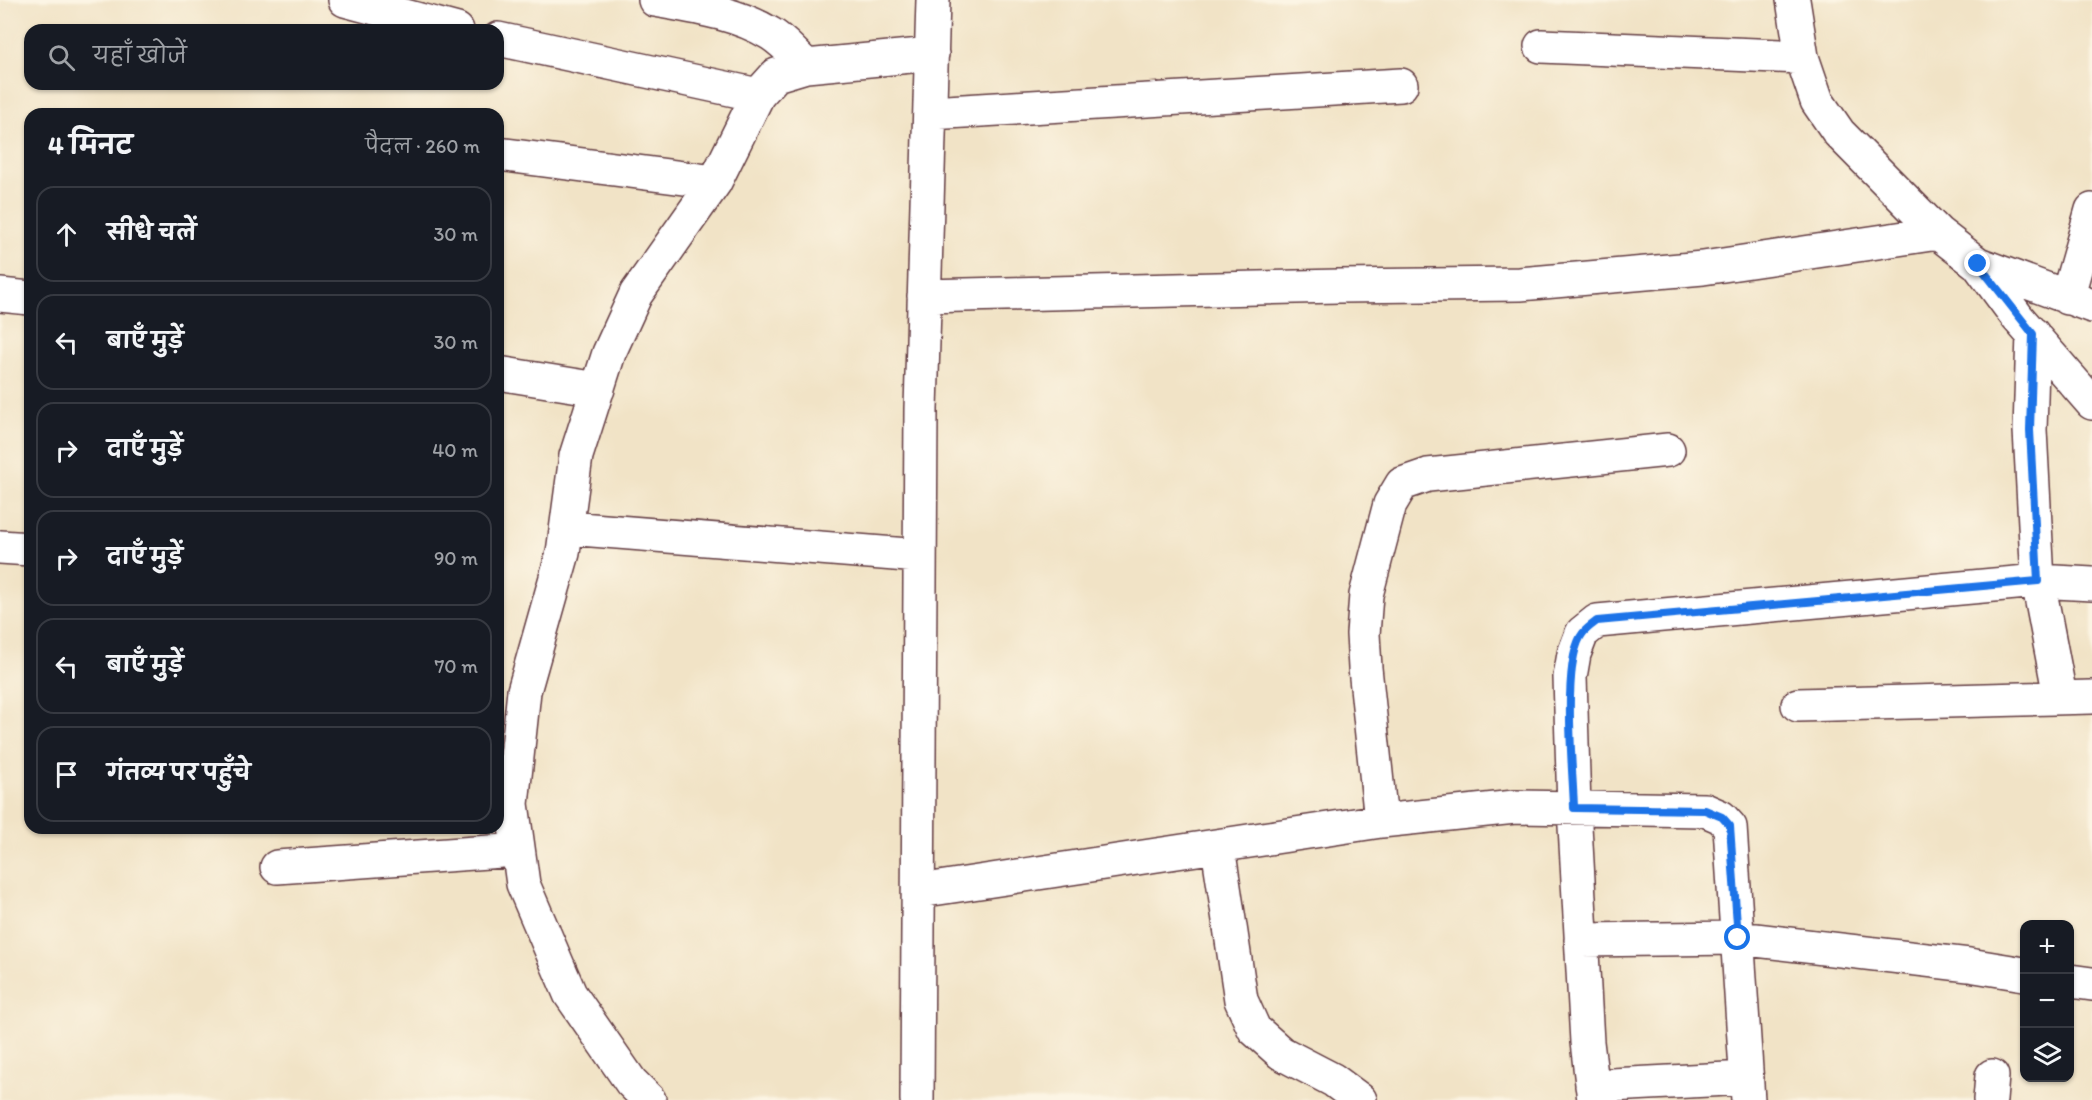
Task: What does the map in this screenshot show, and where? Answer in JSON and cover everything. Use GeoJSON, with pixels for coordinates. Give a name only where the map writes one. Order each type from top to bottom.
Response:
{"type":"FeatureCollection","features":[{"type":"Feature","properties":{"kind":"street"},"geometry":{"type":"LineString","coordinates":[[345,0],[435,24]]}},
{"type":"Feature","properties":{"kind":"street"},"geometry":{"type":"LineString","coordinates":[[655,0],[696,7],[740,20],[772,34],[806,66]]}},
{"type":"Feature","properties":{"kind":"street"},"geometry":{"type":"LineString","coordinates":[[917,1100],[921,409],[933,0]]}},
{"type":"Feature","properties":{"kind":"street"},"geometry":{"type":"LineString","coordinates":[[1793,0],[1802,57],[1818,101],[1839,134],[1938,233],[1978,264],[2033,334],[2092,403]]}},
{"type":"Feature","properties":{"kind":"street"},"geometry":{"type":"LineString","coordinates":[[504,40],[758,95]]}},
{"type":"Feature","properties":{"kind":"street"},"geometry":{"type":"LineString","coordinates":[[1541,46],[1802,57]]}},
{"type":"Feature","properties":{"kind":"street"},"geometry":{"type":"LineString","coordinates":[[649,1100],[631,1082],[570,994],[523,884],[512,804],[524,691],[563,553],[576,456],[609,353],[636,294],[715,182],[758,95],[776,75],[806,66],[932,54]]}},
{"type":"Feature","properties":{"kind":"street"},"geometry":{"type":"LineString","coordinates":[[930,113],[1401,85]]}},
{"type":"Feature","properties":{"kind":"street"},"geometry":{"type":"LineString","coordinates":[[504,155],[715,182]]}},
{"type":"Feature","properties":{"kind":"street"},"geometry":{"type":"LineString","coordinates":[[1978,264],[2079,302],[2092,210]]}},
{"type":"Feature","properties":{"kind":"street"},"geometry":{"type":"LineString","coordinates":[[924,296],[1316,286],[1520,284],[1703,268],[1938,233]]}},
{"type":"Feature","properties":{"kind":"street"},"geometry":{"type":"LineString","coordinates":[[0,295],[24,297]]}},
{"type":"Feature","properties":{"kind":"street"},"geometry":{"type":"LineString","coordinates":[[1798,705],[2076,696],[2038,581],[2030,430],[2033,334]]}},
{"type":"Feature","properties":{"kind":"street"},"geometry":{"type":"LineString","coordinates":[[504,374],[598,389]]}},
{"type":"Feature","properties":{"kind":"street"},"geometry":{"type":"LineString","coordinates":[[1381,821],[1363,634],[1366,595],[1390,504],[1402,484],[1428,475],[1668,450]]}},
{"type":"Feature","properties":{"kind":"street"},"geometry":{"type":"LineString","coordinates":[[567,528],[920,556]]}},
{"type":"Feature","properties":{"kind":"street"},"geometry":{"type":"LineString","coordinates":[[0,547],[24,549]]}},
{"type":"Feature","properties":{"kind":"street"},"geometry":{"type":"LineString","coordinates":[[919,891],[1381,821],[1515,807],[1574,808],[1705,810],[1722,817],[1730,826],[1747,1089],[1593,1093],[1587,1042],[1581,940],[1574,808],[1570,677],[1574,654],[1582,633],[1597,621],[2038,581],[2092,584]]}},
{"type":"Feature","properties":{"kind":"street"},"geometry":{"type":"LineString","coordinates":[[1218,847],[1241,1000],[1254,1029],[1281,1053],[1333,1080],[1360,1100]]}},
{"type":"Feature","properties":{"kind":"street"},"geometry":{"type":"LineString","coordinates":[[277,867],[518,850]]}},
{"type":"Feature","properties":{"kind":"street"},"geometry":{"type":"LineString","coordinates":[[1581,940],[1738,938],[1969,965],[2020,973]]}},
{"type":"Feature","properties":{"kind":"street"},"geometry":{"type":"LineString","coordinates":[[2074,982],[2092,984]]}},
{"type":"Feature","properties":{"kind":"route"},"geometry":{"type":"LineString","coordinates":[[1738,938],[1730,826],[1722,817],[1705,810],[1574,808],[1570,677],[1574,654],[1582,633],[1597,621],[2038,581],[2030,430],[2033,334],[2018,318],[1978,264]]}}]}
